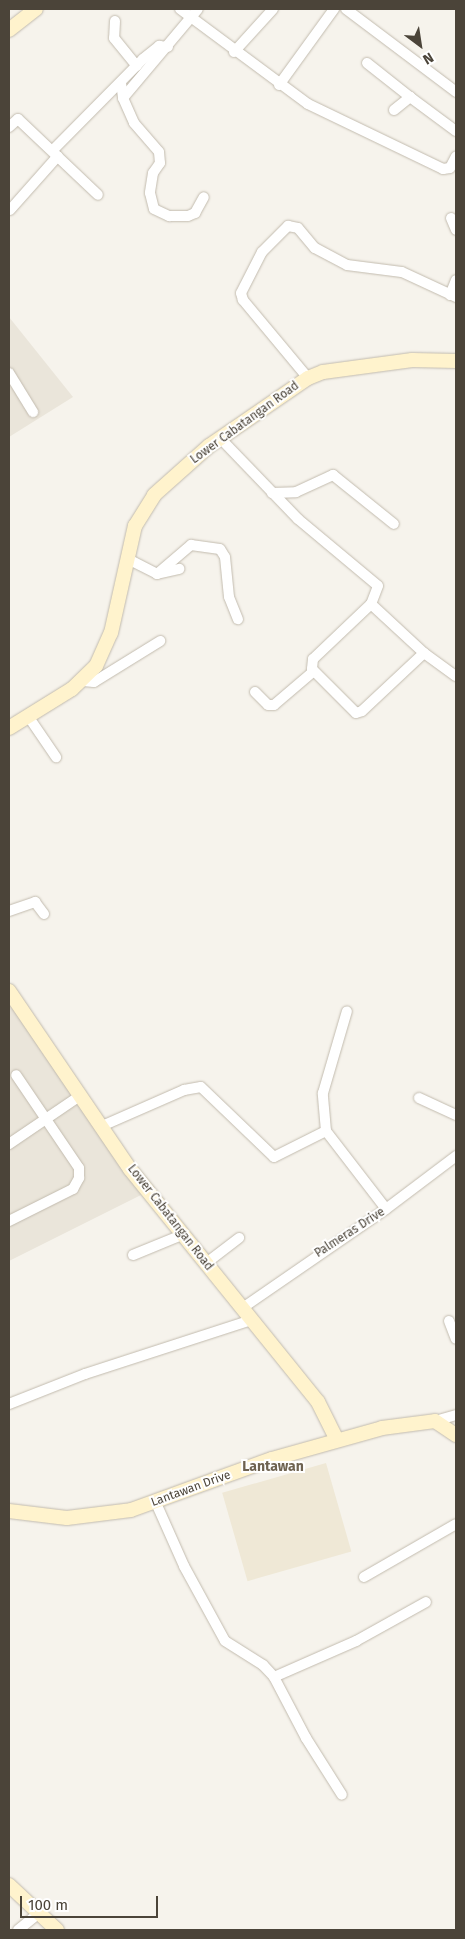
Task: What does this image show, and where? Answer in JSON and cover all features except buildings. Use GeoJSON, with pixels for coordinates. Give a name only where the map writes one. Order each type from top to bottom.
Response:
{"type":"FeatureCollection","features":[{"type":"Feature","properties":{"kind":"street"},"geometry":{"type":"LineString","coordinates":[[9,30],[36,9]]}},
{"type":"Feature","properties":{"kind":"street"},"geometry":{"type":"LineString","coordinates":[[180,9],[234,52],[280,85],[308,104],[346,125],[443,169],[450,168],[456,156]]}},
{"type":"Feature","properties":{"kind":"street"},"geometry":{"type":"LineString","coordinates":[[123,98],[198,9]]}},
{"type":"Feature","properties":{"kind":"street"},"geometry":{"type":"LineString","coordinates":[[234,52],[273,9]]}},
{"type":"Feature","properties":{"kind":"street"},"geometry":{"type":"LineString","coordinates":[[280,85],[334,9]]}},
{"type":"Feature","properties":{"kind":"street"},"geometry":{"type":"LineString","coordinates":[[346,9],[456,92]]}},
{"type":"Feature","properties":{"kind":"street"},"geometry":{"type":"LineString","coordinates":[[115,21],[114,38],[137,66]]}},
{"type":"Feature","properties":{"kind":"street"},"geometry":{"type":"LineString","coordinates":[[10,210],[56,153],[137,66],[156,48],[168,46]]}},
{"type":"Feature","properties":{"kind":"street"},"geometry":{"type":"LineString","coordinates":[[367,64],[456,131]]}},
{"type":"Feature","properties":{"kind":"street"},"geometry":{"type":"LineString","coordinates":[[121,83],[123,98],[134,122],[159,152],[160,163],[153,173],[150,193],[154,209],[169,216],[188,216],[195,213],[204,197]]}},
{"type":"Feature","properties":{"kind":"street"},"geometry":{"type":"LineString","coordinates":[[394,110],[410,97]]}},
{"type":"Feature","properties":{"kind":"street"},"geometry":{"type":"LineString","coordinates":[[9,127],[18,119],[56,153],[98,195]]}},
{"type":"Feature","properties":{"kind":"street"},"geometry":{"type":"LineString","coordinates":[[451,218],[456,230]]}},
{"type":"Feature","properties":{"kind":"street"},"geometry":{"type":"LineString","coordinates":[[308,378],[243,300],[241,293],[262,252],[288,226],[298,228],[315,248],[347,265],[402,272],[453,296],[456,280]]}},
{"type":"Feature","properties":{"kind":"street","name":"Lower Cabatangan Road"},"geometry":{"type":"LineString","coordinates":[[9,728],[83,682],[104,653],[135,526],[154,495],[220,438],[308,378],[360,365],[412,360],[456,361]]}},
{"type":"Feature","properties":{"kind":"street"},"geometry":{"type":"LineString","coordinates":[[9,373],[33,412]]}},
{"type":"Feature","properties":{"kind":"street"},"geometry":{"type":"LineString","coordinates":[[220,438],[272,493],[376,582],[378,591],[371,604],[312,659],[314,671],[356,712],[362,711],[424,653]]}},
{"type":"Feature","properties":{"kind":"street"},"geometry":{"type":"LineString","coordinates":[[272,493],[296,492],[333,474],[394,524]]}},
{"type":"Feature","properties":{"kind":"street"},"geometry":{"type":"LineString","coordinates":[[156,574],[191,545],[220,549],[225,557],[229,597],[238,620]]}},
{"type":"Feature","properties":{"kind":"street"},"geometry":{"type":"LineString","coordinates":[[126,558],[156,574],[179,569]]}},
{"type":"Feature","properties":{"kind":"street"},"geometry":{"type":"LineString","coordinates":[[371,604],[424,653],[456,676]]}},
{"type":"Feature","properties":{"kind":"street"},"geometry":{"type":"LineString","coordinates":[[83,682],[94,682],[160,641]]}},
{"type":"Feature","properties":{"kind":"street"},"geometry":{"type":"LineString","coordinates":[[255,692],[268,705],[274,705],[314,671]]}},
{"type":"Feature","properties":{"kind":"street"},"geometry":{"type":"LineString","coordinates":[[28,716],[56,758]]}},
{"type":"Feature","properties":{"kind":"street"},"geometry":{"type":"LineString","coordinates":[[9,911],[35,902],[44,914]]}},
{"type":"Feature","properties":{"kind":"street","name":"Lower Cabatangan Road"},"geometry":{"type":"LineString","coordinates":[[9,991],[102,1126],[182,1236],[318,1402],[337,1440]]}},
{"type":"Feature","properties":{"kind":"street"},"geometry":{"type":"LineString","coordinates":[[347,1011],[322,1093],[326,1131],[386,1209]]}},
{"type":"Feature","properties":{"kind":"street"},"geometry":{"type":"LineString","coordinates":[[9,1221],[73,1190],[79,1178],[79,1168],[16,1075]]}},
{"type":"Feature","properties":{"kind":"street"},"geometry":{"type":"LineString","coordinates":[[102,1126],[195,1086],[201,1087],[272,1156],[279,1156],[326,1131]]}},
{"type":"Feature","properties":{"kind":"street"},"geometry":{"type":"LineString","coordinates":[[9,1144],[81,1095]]}},
{"type":"Feature","properties":{"kind":"street"},"geometry":{"type":"LineString","coordinates":[[419,1098],[456,1114]]}},
{"type":"Feature","properties":{"kind":"street","name":"Palmeras Drive"},"geometry":{"type":"LineString","coordinates":[[9,1404],[246,1314],[456,1156]]}},
{"type":"Feature","properties":{"kind":"street"},"geometry":{"type":"LineString","coordinates":[[133,1255],[182,1236]]}},
{"type":"Feature","properties":{"kind":"street"},"geometry":{"type":"LineString","coordinates":[[205,1264],[239,1238]]}},
{"type":"Feature","properties":{"kind":"street"},"geometry":{"type":"LineString","coordinates":[[449,1321],[456,1339]]}},
{"type":"Feature","properties":{"kind":"street","name":"Lantawan Drive"},"geometry":{"type":"LineString","coordinates":[[9,1511],[67,1518],[90,1517],[156,1503],[272,1459],[382,1428],[435,1421],[456,1415]]}},
{"type":"Feature","properties":{"kind":"street"},"geometry":{"type":"LineString","coordinates":[[435,1421],[456,1435]]}},
{"type":"Feature","properties":{"kind":"street"},"geometry":{"type":"LineString","coordinates":[[156,1503],[184,1566],[226,1641],[264,1665],[274,1677],[306,1738],[342,1794]]}},
{"type":"Feature","properties":{"kind":"street"},"geometry":{"type":"LineString","coordinates":[[364,1577],[456,1524]]}},
{"type":"Feature","properties":{"kind":"street"},"geometry":{"type":"LineString","coordinates":[[274,1677],[356,1641],[426,1602]]}},
{"type":"Feature","properties":{"kind":"street"},"geometry":{"type":"LineString","coordinates":[[9,1885],[57,1930]]}},
{"type":"Feature","properties":{"kind":"street"},"geometry":{"type":"LineString","coordinates":[[18,1930],[39,1913]]}},
{"type":"Feature","properties":{"kind":"shaded area"},"geometry":{"type":"Polygon","coordinates":[[[9,317],[73,397],[9,437],[9,317]]]}},
{"type":"Feature","properties":{"kind":"shaded area"},"geometry":{"type":"Polygon","coordinates":[[[9,1003],[141,1195],[9,1261],[9,1003]]]}},
{"type":"Feature","properties":{"kind":"shaded area"},"geometry":{"type":"Polygon","coordinates":[[[326,1463],[351,1551],[248,1581],[222,1493],[326,1463]]]}},
{"type":"Feature","properties":{"kind":"district","name":"Lantawan"},"geometry":{"type":"Point","coordinates":[273,1467]}}]}
